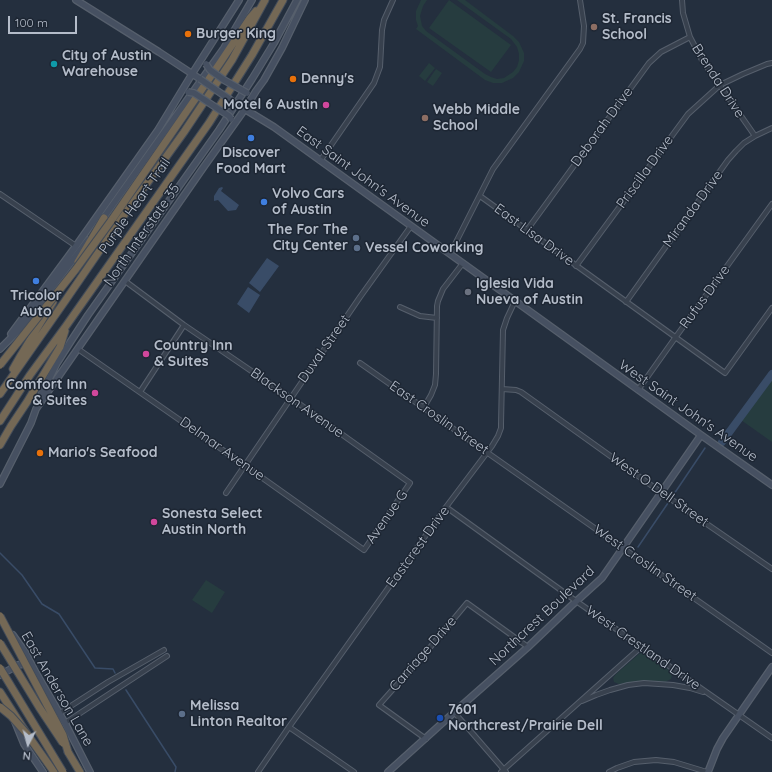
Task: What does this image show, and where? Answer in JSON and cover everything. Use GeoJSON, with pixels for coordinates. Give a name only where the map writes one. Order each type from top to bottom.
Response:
{"type":"FeatureCollection","features":[{"type":"Feature","properties":{"kind":"highway","name":"Purple Heart Trail"},"geometry":{"type":"LineString","coordinates":[[0,421],[30,375],[209,123],[252,55],[283,0]]}},
{"type":"Feature","properties":{"kind":"highway"},"geometry":{"type":"LineString","coordinates":[[0,365],[111,221],[250,18],[265,1]]}},
{"type":"Feature","properties":{"kind":"highway","name":"Purple Heart Trail"},"geometry":{"type":"LineString","coordinates":[[0,394],[122,218],[184,132],[232,60],[265,1]]}},
{"type":"Feature","properties":{"kind":"highway"},"geometry":{"type":"LineString","coordinates":[[0,394],[21,355],[104,218]]}},
{"type":"Feature","properties":{"kind":"highway"},"geometry":{"type":"LineString","coordinates":[[0,445],[10,426],[27,402],[60,347],[66,326]]}},
{"type":"Feature","properties":{"kind":"highway"},"geometry":{"type":"LineString","coordinates":[[0,616],[63,735],[68,752]]}},
{"type":"Feature","properties":{"kind":"highway"},"geometry":{"type":"LineString","coordinates":[[0,643],[80,772]]}},
{"type":"Feature","properties":{"kind":"highway"},"geometry":{"type":"LineString","coordinates":[[0,668],[64,772]]}},
{"type":"Feature","properties":{"kind":"highway"},"geometry":{"type":"LineString","coordinates":[[0,693],[54,772]]}},
{"type":"Feature","properties":{"kind":"highway"},"geometry":{"type":"LineString","coordinates":[[0,707],[11,716],[27,734]]}},
{"type":"Feature","properties":{"kind":"main road","name":"East Saint John's Avenue"},"geometry":{"type":"LineString","coordinates":[[76,0],[274,127],[590,356]]}},
{"type":"Feature","properties":{"kind":"main road"},"geometry":{"type":"LineString","coordinates":[[0,349],[76,246],[158,130],[239,0]]}},
{"type":"Feature","properties":{"kind":"main road"},"geometry":{"type":"LineString","coordinates":[[0,349],[21,328],[104,218],[224,48],[252,0]]}},
{"type":"Feature","properties":{"kind":"main road"},"geometry":{"type":"LineString","coordinates":[[36,409],[42,393],[70,341],[219,130],[274,43],[297,0]]}},
{"type":"Feature","properties":{"kind":"main road","name":"North Interstate 35"},"geometry":{"type":"LineString","coordinates":[[0,484],[33,419],[36,409],[245,109],[264,80],[282,48],[305,0]]}},
{"type":"Feature","properties":{"kind":"main road"},"geometry":{"type":"LineString","coordinates":[[206,54],[206,64],[210,70],[242,91],[247,93],[256,92]]}},
{"type":"Feature","properties":{"kind":"main road"},"geometry":{"type":"LineString","coordinates":[[181,94],[188,92],[194,93],[229,116],[231,119],[232,128]]}},
{"type":"Feature","properties":{"kind":"main road","name":"West Saint John's Avenue"},"geometry":{"type":"LineString","coordinates":[[590,356],[772,485]]}},
{"type":"Feature","properties":{"kind":"main road","name":"Northcrest Boulevard"},"geometry":{"type":"LineString","coordinates":[[388,772],[528,647],[602,578],[701,436]]}},
{"type":"Feature","properties":{"kind":"main road","name":"East Anderson Lane"},"geometry":{"type":"LineString","coordinates":[[0,620],[18,641],[25,652],[60,713],[90,772]]}},
{"type":"Feature","properties":{"kind":"main road"},"geometry":{"type":"LineString","coordinates":[[0,675],[18,665],[24,664],[29,666],[36,673]]}},
{"type":"Feature","properties":{"kind":"main road"},"geometry":{"type":"LineString","coordinates":[[708,772],[723,738],[772,666]]}},
{"type":"Feature","properties":{"kind":"main road"},"geometry":{"type":"LineString","coordinates":[[0,693],[7,705],[24,744],[43,772]]}},
{"type":"Feature","properties":{"kind":"street"},"geometry":{"type":"LineString","coordinates":[[320,161],[374,84],[380,67],[384,20],[393,0]]}},
{"type":"Feature","properties":{"kind":"street"},"geometry":{"type":"LineString","coordinates":[[450,254],[493,169],[580,49],[584,37],[584,26],[580,0]]}},
{"type":"Feature","properties":{"kind":"street","name":"Brenda Drive"},"geometry":{"type":"LineString","coordinates":[[682,0],[690,37],[702,60],[755,136]]}},
{"type":"Feature","properties":{"kind":"street","name":"Deborah Drive"},"geometry":{"type":"LineString","coordinates":[[527,230],[649,63],[661,52],[690,37]]}},
{"type":"Feature","properties":{"kind":"street","name":"Priscilla Drive"},"geometry":{"type":"LineString","coordinates":[[576,266],[688,114],[720,85],[772,63]]}},
{"type":"Feature","properties":{"kind":"street","name":"Miranda Drive"},"geometry":{"type":"LineString","coordinates":[[626,302],[728,160],[736,151],[755,136],[772,128]]}},
{"type":"Feature","properties":{"kind":"street"},"geometry":{"type":"LineString","coordinates":[[0,194],[76,246]]}},
{"type":"Feature","properties":{"kind":"street","name":"East Lisa Drive"},"geometry":{"type":"LineString","coordinates":[[480,196],[725,374],[772,308]]}},
{"type":"Feature","properties":{"kind":"street","name":"Rufus Drive"},"geometry":{"type":"LineString","coordinates":[[638,390],[772,204]]}},
{"type":"Feature","properties":{"kind":"street","name":"Duval Street"},"geometry":{"type":"LineString","coordinates":[[226,493],[360,297],[411,226]]}},
{"type":"Feature","properties":{"kind":"street"},"geometry":{"type":"LineString","coordinates":[[424,407],[431,395],[436,374],[437,306],[443,289],[463,263]]}},
{"type":"Feature","properties":{"kind":"street","name":"Blackson Avenue"},"geometry":{"type":"LineString","coordinates":[[125,281],[184,325],[291,398],[410,483]]}},
{"type":"Feature","properties":{"kind":"street","name":"Eastcrest Drive"},"geometry":{"type":"LineString","coordinates":[[258,772],[498,436],[501,428],[503,330],[506,318],[515,301]]}},
{"type":"Feature","properties":{"kind":"street"},"geometry":{"type":"LineString","coordinates":[[400,307],[420,316],[437,318]]}},
{"type":"Feature","properties":{"kind":"street"},"geometry":{"type":"LineString","coordinates":[[140,392],[184,325]]}},
{"type":"Feature","properties":{"kind":"street","name":"Delmar Avenue"},"geometry":{"type":"LineString","coordinates":[[78,348],[364,550]]}},
{"type":"Feature","properties":{"kind":"street","name":"East Croslin Street"},"geometry":{"type":"LineString","coordinates":[[360,363],[517,473]]}},
{"type":"Feature","properties":{"kind":"street","name":"West O Dell Street"},"geometry":{"type":"LineString","coordinates":[[502,389],[521,392],[662,493],[772,569]]}},
{"type":"Feature","properties":{"kind":"street","name":"West Croslin Street"},"geometry":{"type":"LineString","coordinates":[[517,473],[772,653]]}},
{"type":"Feature","properties":{"kind":"street","name":"Avenue G"},"geometry":{"type":"LineString","coordinates":[[364,550],[410,483]]}},
{"type":"Feature","properties":{"kind":"street","name":"West Crestland Drive"},"geometry":{"type":"LineString","coordinates":[[446,508],[576,602],[772,738]]}},
{"type":"Feature","properties":{"kind":"street","name":"Carriage Drive"},"geometry":{"type":"LineString","coordinates":[[426,739],[379,705],[467,603],[528,647]]}},
{"type":"Feature","properties":{"kind":"street"},"geometry":{"type":"LineString","coordinates":[[454,712],[503,771],[641,647]]}},
{"type":"Feature","properties":{"kind":"street"},"geometry":{"type":"LineString","coordinates":[[60,713],[108,682],[164,650]]}},
{"type":"Feature","properties":{"kind":"street"},"geometry":{"type":"LineString","coordinates":[[65,723],[167,656]]}},
{"type":"Feature","properties":{"kind":"street"},"geometry":{"type":"LineString","coordinates":[[578,704],[610,690],[628,685],[644,683],[673,685],[708,693]]}},
{"type":"Feature","properties":{"kind":"street"},"geometry":{"type":"LineString","coordinates":[[289,727],[354,772]]}},
{"type":"Feature","properties":{"kind":"street"},"geometry":{"type":"LineString","coordinates":[[609,772],[634,762],[656,760],[674,762],[708,772]]}},
{"type":"Feature","properties":{"kind":"green space"},"geometry":{"type":"Polygon","coordinates":[[[421,0],[427,0],[423,6],[420,16],[422,26],[426,31],[485,74],[497,79],[504,78],[513,72],[517,67],[519,54],[517,47],[511,39],[457,0],[465,0],[519,42],[524,53],[524,61],[519,72],[513,78],[502,83],[493,83],[485,80],[416,29],[418,26],[416,11],[421,0]]]}},
{"type":"Feature","properties":{"kind":"green space"},"geometry":{"type":"Polygon","coordinates":[[[449,0],[511,45],[491,72],[429,28],[449,0]]]}},
{"type":"Feature","properties":{"kind":"green space"},"geometry":{"type":"Polygon","coordinates":[[[429,63],[435,68],[425,81],[419,76],[429,63]]]}},
{"type":"Feature","properties":{"kind":"green space"},"geometry":{"type":"Polygon","coordinates":[[[436,69],[442,73],[433,86],[427,82],[436,69]]]}},
{"type":"Feature","properties":{"kind":"green space"},"geometry":{"type":"Polygon","coordinates":[[[772,375],[772,442],[741,420],[772,375]]]}},
{"type":"Feature","properties":{"kind":"green space"},"geometry":{"type":"Polygon","coordinates":[[[206,580],[225,592],[212,613],[192,600],[206,580]]]}},
{"type":"Feature","properties":{"kind":"green space"},"geometry":{"type":"Polygon","coordinates":[[[642,653],[645,653],[670,671],[672,675],[671,679],[665,682],[651,681],[619,684],[614,682],[613,678],[616,674],[642,653]]]}},
{"type":"Feature","properties":{"kind":"water"},"geometry":{"type":"Polygon","coordinates":[[[219,188],[223,188],[221,191],[239,205],[236,210],[228,211],[218,200],[214,201],[214,196],[219,188]]]}},
{"type":"Feature","properties":{"kind":"water"},"geometry":{"type":"Polygon","coordinates":[[[267,258],[279,266],[260,292],[249,283],[267,258]]]}},
{"type":"Feature","properties":{"kind":"water"},"geometry":{"type":"Polygon","coordinates":[[[248,287],[260,295],[249,313],[237,304],[248,287]]]}},
{"type":"Feature","properties":{"kind":"waterway"},"geometry":{"type":"LineString","coordinates":[[722,442],[772,374]]}},
{"type":"Feature","properties":{"kind":"waterway"},"geometry":{"type":"LineString","coordinates":[[674,494],[705,448]]}},
{"type":"Feature","properties":{"kind":"waterway"},"geometry":{"type":"LineString","coordinates":[[638,547],[668,503]]}},
{"type":"Feature","properties":{"kind":"waterway"},"geometry":{"type":"LineString","coordinates":[[0,553],[22,575],[42,604],[59,614],[95,668],[113,669],[115,673]]}},
{"type":"Feature","properties":{"kind":"waterway"},"geometry":{"type":"LineString","coordinates":[[126,690],[176,767],[175,772]]}},
{"type":"Feature","properties":{"kind":"place","name":"St. Francis School"},"geometry":{"type":"Point","coordinates":[594,27]}},
{"type":"Feature","properties":{"kind":"place","name":"Burger King"},"geometry":{"type":"Point","coordinates":[188,34]}},
{"type":"Feature","properties":{"kind":"place","name":"City of Austin Warehouse"},"geometry":{"type":"Point","coordinates":[54,64]}},
{"type":"Feature","properties":{"kind":"place","name":"Denny's"},"geometry":{"type":"Point","coordinates":[293,79]}},
{"type":"Feature","properties":{"kind":"place","name":"Motel 6 Austin"},"geometry":{"type":"Point","coordinates":[326,105]}},
{"type":"Feature","properties":{"kind":"place","name":"Webb Middle School"},"geometry":{"type":"Point","coordinates":[425,118]}},
{"type":"Feature","properties":{"kind":"place","name":"Discover Food Mart"},"geometry":{"type":"Point","coordinates":[251,138]}},
{"type":"Feature","properties":{"kind":"place","name":"Volvo Cars of Austin"},"geometry":{"type":"Point","coordinates":[264,202]}},
{"type":"Feature","properties":{"kind":"place","name":"The For The City Center"},"geometry":{"type":"Point","coordinates":[356,238]}},
{"type":"Feature","properties":{"kind":"place","name":"Vessel Coworking"},"geometry":{"type":"Point","coordinates":[357,248]}},
{"type":"Feature","properties":{"kind":"place","name":"Tricolor Auto"},"geometry":{"type":"Point","coordinates":[36,281]}},
{"type":"Feature","properties":{"kind":"place","name":"Iglesia Vida Nueva of Austin"},"geometry":{"type":"Point","coordinates":[468,292]}},
{"type":"Feature","properties":{"kind":"place","name":"Country Inn & Suites"},"geometry":{"type":"Point","coordinates":[146,354]}},
{"type":"Feature","properties":{"kind":"place","name":"Comfort Inn & Suites"},"geometry":{"type":"Point","coordinates":[95,393]}},
{"type":"Feature","properties":{"kind":"place","name":"Mario's Seafood"},"geometry":{"type":"Point","coordinates":[40,453]}},
{"type":"Feature","properties":{"kind":"place","name":"Sonesta Select Austin North"},"geometry":{"type":"Point","coordinates":[154,522]}},
{"type":"Feature","properties":{"kind":"place","name":"Melissa Linton Realtor"},"geometry":{"type":"Point","coordinates":[182,714]}},
{"type":"Feature","properties":{"kind":"place","name":"7601 Northcrest/Prairie Dell"},"geometry":{"type":"Point","coordinates":[440,718]}}]}
